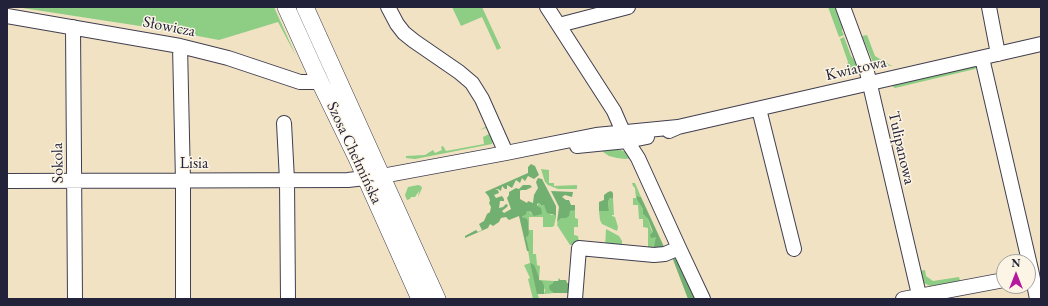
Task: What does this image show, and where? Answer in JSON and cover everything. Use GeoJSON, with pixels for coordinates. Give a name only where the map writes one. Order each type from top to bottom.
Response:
{"type":"FeatureCollection","features":[{"type":"Feature","properties":{"kind":"main road","name":"Szosa Chełmińska"},"geometry":{"type":"LineString","coordinates":[[286,7],[320,82],[374,177],[437,299]]}},
{"type":"Feature","properties":{"kind":"main road","name":"Szosa Chełmińska"},"geometry":{"type":"LineString","coordinates":[[305,7],[374,177],[420,299]]}},
{"type":"Feature","properties":{"kind":"street"},"geometry":{"type":"LineString","coordinates":[[388,7],[397,24],[404,33],[472,83],[482,99],[506,153]]}},
{"type":"Feature","properties":{"kind":"street"},"geometry":{"type":"LineString","coordinates":[[547,7],[614,111],[625,136],[638,158],[678,248],[703,299]]}},
{"type":"Feature","properties":{"kind":"street"},"geometry":{"type":"LineString","coordinates":[[559,26],[628,7]]}},
{"type":"Feature","properties":{"kind":"street","name":"Tulipanowa"},"geometry":{"type":"LineString","coordinates":[[843,7],[864,64],[920,297]]}},
{"type":"Feature","properties":{"kind":"street"},"geometry":{"type":"LineString","coordinates":[[989,7],[998,54]]}},
{"type":"Feature","properties":{"kind":"street","name":"Słowicza"},"geometry":{"type":"LineString","coordinates":[[7,16],[180,46],[228,58],[300,82],[320,82]]}},
{"type":"Feature","properties":{"kind":"street","name":"Sokola"},"geometry":{"type":"LineString","coordinates":[[73,27],[75,299]]}},
{"type":"Feature","properties":{"kind":"street","name":"Kwiatowa"},"geometry":{"type":"LineString","coordinates":[[374,177],[528,148],[582,146],[625,136],[668,131],[678,127],[1041,44]]}},
{"type":"Feature","properties":{"kind":"street"},"geometry":{"type":"LineString","coordinates":[[180,46],[183,181],[183,299]]}},
{"type":"Feature","properties":{"kind":"street"},"geometry":{"type":"LineString","coordinates":[[982,58],[1029,254]]}},
{"type":"Feature","properties":{"kind":"street"},"geometry":{"type":"LineString","coordinates":[[759,109],[794,249]]}},
{"type":"Feature","properties":{"kind":"street"},"geometry":{"type":"LineString","coordinates":[[284,123],[287,180],[288,299]]}},
{"type":"Feature","properties":{"kind":"street","name":"Lisia"},"geometry":{"type":"LineString","coordinates":[[7,181],[348,180],[374,177]]}},
{"type":"Feature","properties":{"kind":"street"},"geometry":{"type":"LineString","coordinates":[[575,299],[579,248],[640,249],[659,256],[678,248]]}},
{"type":"Feature","properties":{"kind":"street"},"geometry":{"type":"LineString","coordinates":[[903,299],[996,282]]}},
{"type":"Feature","properties":{"kind":"green space"},"geometry":{"type":"Polygon","coordinates":[[[16,7],[274,7],[296,56],[278,22],[219,40],[166,30],[16,7]]]}},
{"type":"Feature","properties":{"kind":"green space"},"geometry":{"type":"Polygon","coordinates":[[[452,7],[482,7],[501,48],[497,50],[482,17],[461,26],[452,7]]]}},
{"type":"Feature","properties":{"kind":"green space"},"geometry":{"type":"Polygon","coordinates":[[[828,7],[836,7],[843,27],[842,31],[844,35],[839,37],[828,7]]]}},
{"type":"Feature","properties":{"kind":"green space"},"geometry":{"type":"Polygon","coordinates":[[[867,35],[875,56],[890,65],[893,65],[877,69],[875,67],[862,36],[867,35]]]}},
{"type":"Feature","properties":{"kind":"green space"},"geometry":{"type":"Polygon","coordinates":[[[844,37],[851,56],[857,66],[858,73],[831,80],[842,77],[848,62],[840,39],[844,37]]]}},
{"type":"Feature","properties":{"kind":"green space"},"geometry":{"type":"Polygon","coordinates":[[[977,66],[975,69],[895,88],[892,86],[892,83],[977,66]]]}},
{"type":"Feature","properties":{"kind":"green space"},"geometry":{"type":"Polygon","coordinates":[[[487,127],[493,140],[492,144],[415,159],[406,158],[406,156],[425,155],[433,150],[435,153],[442,150],[441,147],[443,146],[446,151],[484,144],[483,137],[489,134],[486,128],[480,130],[487,127]]]}},
{"type":"Feature","properties":{"kind":"green space"},"geometry":{"type":"Polygon","coordinates":[[[615,148],[626,152],[633,158],[625,159],[609,156],[599,149],[615,148]]]}},
{"type":"Feature","properties":{"kind":"green space"},"geometry":{"type":"Polygon","coordinates":[[[531,164],[535,166],[539,175],[534,179],[528,176],[525,181],[522,178],[520,183],[516,180],[512,188],[507,185],[507,189],[505,189],[502,186],[501,191],[498,189],[495,190],[498,190],[499,193],[494,195],[496,198],[502,196],[504,199],[504,201],[500,201],[499,208],[506,204],[508,205],[502,211],[504,213],[511,209],[507,198],[509,192],[516,188],[519,189],[523,185],[530,185],[532,187],[520,191],[520,199],[527,203],[528,201],[533,203],[534,195],[538,188],[536,182],[538,178],[542,179],[556,206],[556,217],[555,215],[547,213],[544,205],[539,203],[537,206],[541,208],[542,214],[534,216],[530,211],[527,211],[522,217],[527,219],[528,222],[529,233],[526,237],[529,251],[527,251],[519,216],[509,220],[506,217],[501,218],[499,222],[493,226],[490,224],[488,228],[465,238],[465,236],[476,230],[478,232],[482,230],[479,224],[484,221],[487,214],[490,212],[491,207],[489,197],[485,192],[528,173],[528,167],[531,164]]]}},
{"type":"Feature","properties":{"kind":"green space"},"geometry":{"type":"Polygon","coordinates":[[[541,169],[549,170],[549,183],[554,183],[554,186],[577,185],[577,189],[558,189],[548,185],[545,182],[541,169]]]}},
{"type":"Feature","properties":{"kind":"green space"},"geometry":{"type":"Polygon","coordinates":[[[632,183],[635,183],[641,197],[637,196],[637,200],[643,209],[643,214],[648,219],[651,229],[656,237],[656,249],[648,249],[648,228],[643,227],[643,219],[639,219],[638,205],[633,205],[633,198],[636,198],[635,188],[632,183]]]}},
{"type":"Feature","properties":{"kind":"green space"},"geometry":{"type":"Polygon","coordinates":[[[418,185],[421,186],[422,188],[418,197],[419,191],[415,197],[411,197],[407,200],[405,195],[408,187],[418,185]]]}},
{"type":"Feature","properties":{"kind":"green space"},"geometry":{"type":"Polygon","coordinates":[[[551,191],[573,192],[572,197],[565,195],[562,197],[569,200],[571,205],[575,205],[575,210],[570,211],[569,216],[566,218],[561,218],[557,222],[559,207],[551,191]]]}},
{"type":"Feature","properties":{"kind":"green space"},"geometry":{"type":"Polygon","coordinates":[[[611,191],[613,193],[613,199],[610,198],[608,201],[609,211],[599,211],[599,202],[604,200],[604,195],[611,191]]]}},
{"type":"Feature","properties":{"kind":"green space"},"geometry":{"type":"Polygon","coordinates":[[[637,196],[641,197],[666,251],[656,249],[654,247],[656,237],[651,238],[650,235],[653,232],[648,219],[643,214],[643,209],[637,200],[637,196]]]}},
{"type":"Feature","properties":{"kind":"green space"},"geometry":{"type":"Polygon","coordinates":[[[610,198],[613,199],[614,215],[612,216],[615,217],[618,227],[617,231],[602,224],[600,220],[599,211],[609,211],[608,201],[610,198]]]}},
{"type":"Feature","properties":{"kind":"green space"},"geometry":{"type":"Polygon","coordinates":[[[539,203],[544,205],[551,215],[555,215],[556,217],[554,226],[543,227],[543,217],[529,217],[529,230],[533,230],[533,254],[536,254],[537,265],[540,266],[539,279],[530,263],[526,237],[529,233],[528,222],[522,218],[527,211],[530,211],[531,214],[539,203]]]}},
{"type":"Feature","properties":{"kind":"green space"},"geometry":{"type":"Polygon","coordinates":[[[572,210],[575,210],[575,218],[578,219],[578,227],[574,227],[574,235],[578,236],[579,242],[577,245],[570,245],[557,225],[558,220],[572,210]]]}},
{"type":"Feature","properties":{"kind":"green space"},"geometry":{"type":"Polygon","coordinates":[[[606,229],[619,236],[622,241],[622,248],[605,248],[606,229]]]}},
{"type":"Feature","properties":{"kind":"green space"},"geometry":{"type":"Polygon","coordinates":[[[672,257],[677,260],[695,299],[688,299],[672,257]]]}},
{"type":"Feature","properties":{"kind":"green space"},"geometry":{"type":"Polygon","coordinates":[[[530,263],[539,299],[533,299],[528,279],[530,278],[524,265],[530,263]]]}},
{"type":"Feature","properties":{"kind":"green space"},"geometry":{"type":"Polygon","coordinates":[[[530,263],[534,265],[539,280],[542,281],[544,286],[544,294],[537,294],[530,263]]]}},
{"type":"Feature","properties":{"kind":"green space"},"geometry":{"type":"Polygon","coordinates":[[[925,270],[926,276],[933,281],[959,277],[960,281],[930,286],[924,283],[921,279],[919,271],[925,270]]]}},
{"type":"Feature","properties":{"kind":"green space"},"geometry":{"type":"Polygon","coordinates":[[[559,278],[560,280],[566,280],[567,283],[572,284],[571,293],[554,293],[550,290],[550,285],[554,281],[558,281],[559,278]]]}},
{"type":"Feature","properties":{"kind":"green space"},"geometry":{"type":"Polygon","coordinates":[[[539,280],[554,281],[552,284],[554,293],[544,294],[545,290],[539,280]]]}}]}
